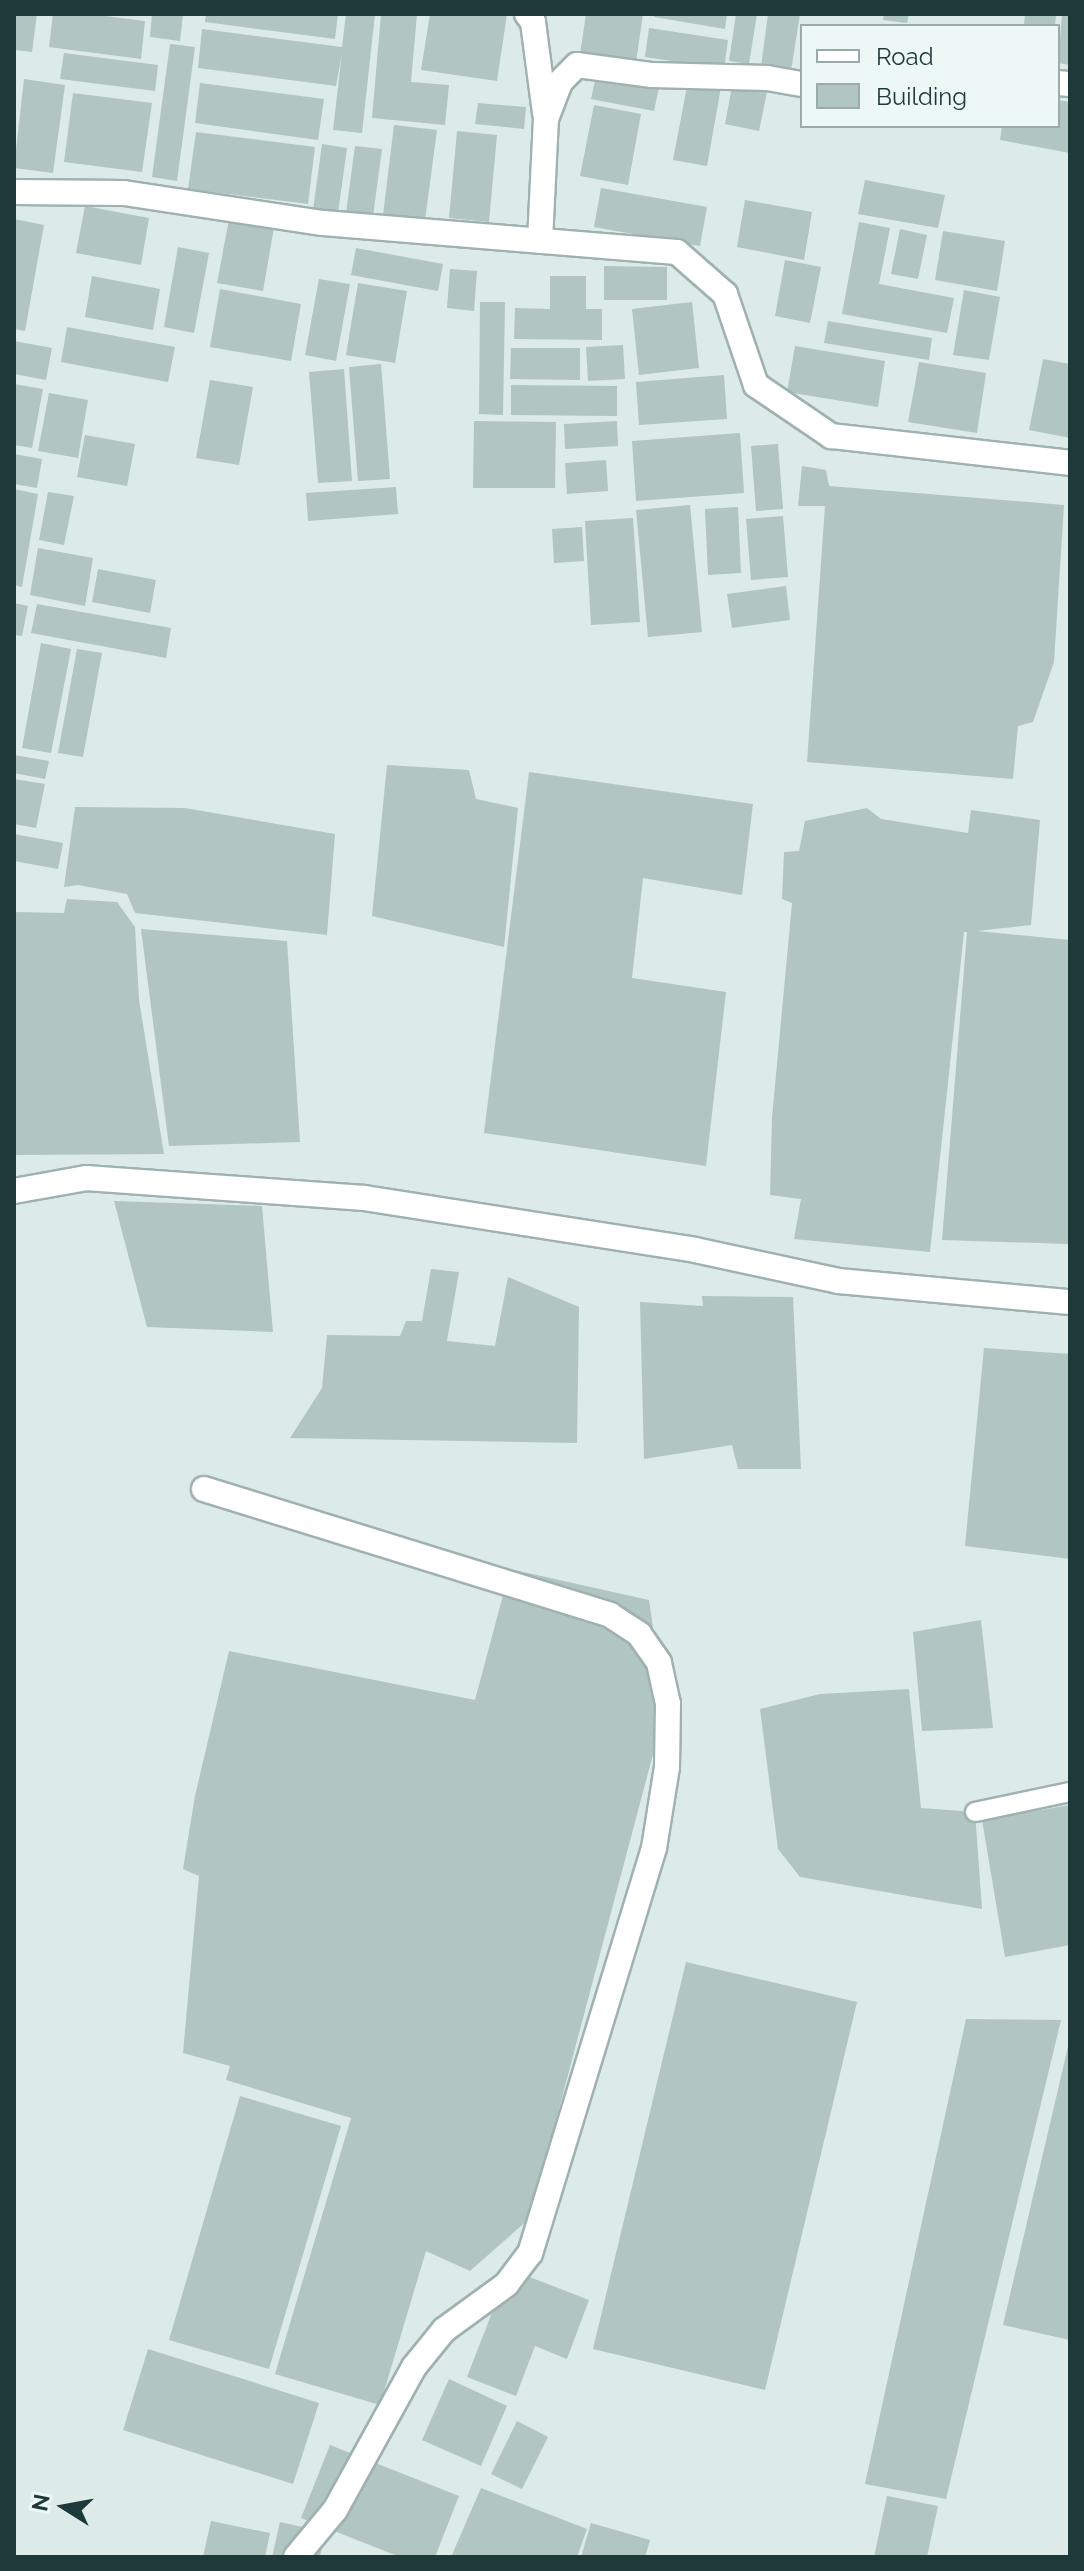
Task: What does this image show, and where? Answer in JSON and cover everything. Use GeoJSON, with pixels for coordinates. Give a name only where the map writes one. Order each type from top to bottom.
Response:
{"type":"FeatureCollection","features":[{"type":"Feature","properties":{"kind":"street"},"geometry":{"type":"LineString","coordinates":[[527,14],[533,22],[546,119],[540,241]]}},
{"type":"Feature","properties":{"kind":"street"},"geometry":{"type":"LineString","coordinates":[[546,119],[560,82],[577,65],[652,75],[767,78],[800,84]]}},
{"type":"Feature","properties":{"kind":"street"},"geometry":{"type":"LineString","coordinates":[[14,192],[124,193],[323,223],[677,252],[725,294],[756,385],[831,436],[1070,463]]}},
{"type":"Feature","properties":{"kind":"street"},"geometry":{"type":"LineString","coordinates":[[14,1191],[86,1178],[364,1198],[695,1250],[838,1281],[1070,1302]]}},
{"type":"Feature","properties":{"kind":"street"},"geometry":{"type":"LineString","coordinates":[[204,1489],[610,1615],[639,1634],[659,1663],[668,1704],[667,1767],[654,1848],[530,2253],[507,2284],[444,2330],[414,2367],[335,2510],[296,2557]]}},
{"type":"Feature","properties":{"kind":"lane"},"geometry":{"type":"LineString","coordinates":[[975,1812],[1070,1792]]}},
{"type":"Feature","properties":{"kind":"building"},"geometry":{"type":"Polygon","coordinates":[[[14,14],[37,14],[32,52],[14,50],[14,14]]]}},
{"type":"Feature","properties":{"kind":"building"},"geometry":{"type":"Polygon","coordinates":[[[53,14],[89,14],[145,21],[141,59],[49,47],[53,14]]]}},
{"type":"Feature","properties":{"kind":"building"},"geometry":{"type":"Polygon","coordinates":[[[152,14],[183,14],[180,41],[150,37],[152,14]]]}},
{"type":"Feature","properties":{"kind":"building"},"geometry":{"type":"Polygon","coordinates":[[[206,14],[338,14],[335,39],[205,22],[206,14]]]}},
{"type":"Feature","properties":{"kind":"building"},"geometry":{"type":"Polygon","coordinates":[[[346,14],[375,14],[362,133],[333,130],[342,53],[336,86],[198,68],[202,29],[342,47],[346,14]]]}},
{"type":"Feature","properties":{"kind":"building"},"geometry":{"type":"Polygon","coordinates":[[[381,14],[417,14],[411,82],[449,85],[445,125],[372,118],[381,14]]]}},
{"type":"Feature","properties":{"kind":"building"},"geometry":{"type":"Polygon","coordinates":[[[430,14],[507,14],[497,81],[421,70],[430,14]]]}},
{"type":"Feature","properties":{"kind":"building"},"geometry":{"type":"Polygon","coordinates":[[[586,14],[643,14],[636,62],[580,54],[586,14]]]}},
{"type":"Feature","properties":{"kind":"building"},"geometry":{"type":"Polygon","coordinates":[[[654,14],[727,14],[725,29],[654,17],[654,14]]]}},
{"type":"Feature","properties":{"kind":"building"},"geometry":{"type":"Polygon","coordinates":[[[736,14],[757,14],[749,64],[729,61],[736,14]]]}},
{"type":"Feature","properties":{"kind":"building"},"geometry":{"type":"Polygon","coordinates":[[[768,14],[800,14],[791,71],[761,67],[768,14]]]}},
{"type":"Feature","properties":{"kind":"building"},"geometry":{"type":"Polygon","coordinates":[[[884,14],[909,14],[907,23],[883,20],[884,14]]]}},
{"type":"Feature","properties":{"kind":"building"},"geometry":{"type":"Polygon","coordinates":[[[1025,14],[1056,14],[1055,24],[1024,24],[1025,14]]]}},
{"type":"Feature","properties":{"kind":"building"},"geometry":{"type":"Polygon","coordinates":[[[1062,14],[1070,14],[1070,65],[1060,63],[1062,14]]]}},
{"type":"Feature","properties":{"kind":"building"},"geometry":{"type":"Polygon","coordinates":[[[649,28],[728,40],[724,69],[645,57],[649,28]]]}},
{"type":"Feature","properties":{"kind":"building"},"geometry":{"type":"Polygon","coordinates":[[[170,44],[195,47],[177,181],[152,177],[170,44]]]}},
{"type":"Feature","properties":{"kind":"building"},"geometry":{"type":"Polygon","coordinates":[[[64,53],[158,65],[155,91],[60,79],[64,53]]]}},
{"type":"Feature","properties":{"kind":"building"},"geometry":{"type":"Polygon","coordinates":[[[597,71],[660,83],[654,111],[591,99],[597,71]]]}},
{"type":"Feature","properties":{"kind":"building"},"geometry":{"type":"Polygon","coordinates":[[[24,79],[65,85],[53,173],[14,168],[24,79]]]}},
{"type":"Feature","properties":{"kind":"building"},"geometry":{"type":"Polygon","coordinates":[[[688,81],[721,87],[707,166],[673,160],[688,81]]]}},
{"type":"Feature","properties":{"kind":"building"},"geometry":{"type":"Polygon","coordinates":[[[733,81],[768,87],[759,131],[725,124],[733,81]]]}},
{"type":"Feature","properties":{"kind":"building"},"geometry":{"type":"Polygon","coordinates":[[[200,83],[324,99],[318,140],[195,123],[200,83]]]}},
{"type":"Feature","properties":{"kind":"building"},"geometry":{"type":"Polygon","coordinates":[[[73,93],[152,103],[142,172],[64,162],[73,93]]]}},
{"type":"Feature","properties":{"kind":"building"},"geometry":{"type":"Polygon","coordinates":[[[1060,100],[1070,102],[1070,153],[1000,140],[1002,128],[1060,128],[1060,100]]]}},
{"type":"Feature","properties":{"kind":"building"},"geometry":{"type":"Polygon","coordinates":[[[478,103],[526,107],[524,129],[475,124],[478,103]]]}},
{"type":"Feature","properties":{"kind":"building"},"geometry":{"type":"Polygon","coordinates":[[[594,105],[641,114],[628,185],[580,176],[594,105]]]}},
{"type":"Feature","properties":{"kind":"building"},"geometry":{"type":"Polygon","coordinates":[[[394,125],[437,130],[425,220],[383,215],[394,125]]]}},
{"type":"Feature","properties":{"kind":"building"},"geometry":{"type":"Polygon","coordinates":[[[457,131],[497,135],[489,222],[449,218],[457,131]]]}},
{"type":"Feature","properties":{"kind":"building"},"geometry":{"type":"Polygon","coordinates":[[[196,132],[315,147],[308,204],[188,189],[196,132]]]}},
{"type":"Feature","properties":{"kind":"building"},"geometry":{"type":"Polygon","coordinates":[[[322,144],[347,148],[338,213],[313,210],[322,144]]]}},
{"type":"Feature","properties":{"kind":"building"},"geometry":{"type":"Polygon","coordinates":[[[355,146],[382,149],[373,216],[346,213],[355,146]]]}},
{"type":"Feature","properties":{"kind":"building"},"geometry":{"type":"Polygon","coordinates":[[[865,180],[945,195],[938,228],[858,214],[865,180]]]}},
{"type":"Feature","properties":{"kind":"building"},"geometry":{"type":"Polygon","coordinates":[[[601,188],[707,207],[700,246],[594,227],[601,188]]]}},
{"type":"Feature","properties":{"kind":"building"},"geometry":{"type":"Polygon","coordinates":[[[745,200],[812,212],[804,260],[737,247],[745,200]]]}},
{"type":"Feature","properties":{"kind":"building"},"geometry":{"type":"Polygon","coordinates":[[[85,206],[149,218],[141,265],[76,253],[85,206]]]}},
{"type":"Feature","properties":{"kind":"building"},"geometry":{"type":"Polygon","coordinates":[[[230,214],[275,222],[263,291],[217,283],[230,214]]]}},
{"type":"Feature","properties":{"kind":"building"},"geometry":{"type":"Polygon","coordinates":[[[14,219],[44,225],[25,331],[14,329],[14,219]]]}},
{"type":"Feature","properties":{"kind":"building"},"geometry":{"type":"Polygon","coordinates":[[[859,222],[890,228],[879,284],[954,298],[947,333],[842,314],[859,222]]]}},
{"type":"Feature","properties":{"kind":"building"},"geometry":{"type":"Polygon","coordinates":[[[900,229],[927,235],[918,279],[891,274],[900,229]]]}},
{"type":"Feature","properties":{"kind":"building"},"geometry":{"type":"Polygon","coordinates":[[[943,231],[1005,241],[997,291],[935,280],[943,231]]]}},
{"type":"Feature","properties":{"kind":"building"},"geometry":{"type":"Polygon","coordinates":[[[178,247],[209,253],[194,333],[164,327],[178,247]]]}},
{"type":"Feature","properties":{"kind":"building"},"geometry":{"type":"Polygon","coordinates":[[[356,248],[443,264],[438,291],[351,275],[356,248]]]}},
{"type":"Feature","properties":{"kind":"building"},"geometry":{"type":"Polygon","coordinates":[[[785,260],[821,267],[810,323],[775,316],[785,260]]]}},
{"type":"Feature","properties":{"kind":"building"},"geometry":{"type":"Polygon","coordinates":[[[604,266],[667,267],[667,300],[604,300],[604,266]]]}},
{"type":"Feature","properties":{"kind":"building"},"geometry":{"type":"Polygon","coordinates":[[[450,269],[477,271],[474,311],[447,308],[450,269]]]}},
{"type":"Feature","properties":{"kind":"building"},"geometry":{"type":"Polygon","coordinates":[[[92,276],[160,289],[153,330],[85,317],[92,276]]]}},
{"type":"Feature","properties":{"kind":"building"},"geometry":{"type":"Polygon","coordinates":[[[550,276],[586,276],[586,309],[602,309],[602,340],[514,339],[515,308],[550,309],[550,276]]]}},
{"type":"Feature","properties":{"kind":"building"},"geometry":{"type":"Polygon","coordinates":[[[319,279],[350,284],[336,361],[305,355],[319,279]]]}},
{"type":"Feature","properties":{"kind":"building"},"geometry":{"type":"Polygon","coordinates":[[[358,283],[407,291],[395,363],[346,355],[358,283]]]}},
{"type":"Feature","properties":{"kind":"building"},"geometry":{"type":"Polygon","coordinates":[[[220,289],[301,304],[291,361],[210,347],[220,289]]]}},
{"type":"Feature","properties":{"kind":"building"},"geometry":{"type":"Polygon","coordinates":[[[964,290],[1000,297],[989,360],[953,355],[964,290]]]}},
{"type":"Feature","properties":{"kind":"building"},"geometry":{"type":"Polygon","coordinates":[[[480,302],[505,302],[503,415],[479,414],[480,302]]]}},
{"type":"Feature","properties":{"kind":"building"},"geometry":{"type":"Polygon","coordinates":[[[692,302],[699,368],[639,375],[632,309],[692,302]]]}},
{"type":"Feature","properties":{"kind":"building"},"geometry":{"type":"Polygon","coordinates":[[[828,321],[932,338],[929,360],[824,343],[828,321]]]}},
{"type":"Feature","properties":{"kind":"building"},"geometry":{"type":"Polygon","coordinates":[[[67,327],[175,347],[168,382],[61,362],[67,327]]]}},
{"type":"Feature","properties":{"kind":"building"},"geometry":{"type":"Polygon","coordinates":[[[14,341],[52,348],[46,380],[14,374],[14,341]]]}},
{"type":"Feature","properties":{"kind":"building"},"geometry":{"type":"Polygon","coordinates":[[[623,345],[625,379],[588,381],[586,347],[623,345]]]}},
{"type":"Feature","properties":{"kind":"building"},"geometry":{"type":"Polygon","coordinates":[[[795,346],[885,361],[878,407],[787,392],[795,346]]]}},
{"type":"Feature","properties":{"kind":"building"},"geometry":{"type":"Polygon","coordinates":[[[511,348],[580,348],[580,380],[510,379],[511,348]]]}},
{"type":"Feature","properties":{"kind":"building"},"geometry":{"type":"Polygon","coordinates":[[[1043,359],[1070,364],[1070,438],[1029,430],[1043,359]]]}},
{"type":"Feature","properties":{"kind":"building"},"geometry":{"type":"Polygon","coordinates":[[[919,362],[986,373],[977,433],[908,422],[919,362]]]}},
{"type":"Feature","properties":{"kind":"building"},"geometry":{"type":"Polygon","coordinates":[[[381,364],[390,479],[358,481],[349,367],[381,364]]]}},
{"type":"Feature","properties":{"kind":"building"},"geometry":{"type":"Polygon","coordinates":[[[344,369],[352,481],[318,483],[309,372],[344,369]]]}},
{"type":"Feature","properties":{"kind":"building"},"geometry":{"type":"Polygon","coordinates":[[[724,375],[727,419],[639,425],[636,382],[724,375]]]}},
{"type":"Feature","properties":{"kind":"building"},"geometry":{"type":"Polygon","coordinates":[[[210,380],[253,387],[239,465],[196,458],[210,380]]]}},
{"type":"Feature","properties":{"kind":"building"},"geometry":{"type":"Polygon","coordinates":[[[14,384],[43,389],[32,448],[14,445],[14,384]]]}},
{"type":"Feature","properties":{"kind":"building"},"geometry":{"type":"Polygon","coordinates":[[[511,385],[617,386],[617,416],[511,415],[511,385]]]}},
{"type":"Feature","properties":{"kind":"building"},"geometry":{"type":"Polygon","coordinates":[[[49,393],[88,400],[78,458],[38,451],[49,393]]]}},
{"type":"Feature","properties":{"kind":"building"},"geometry":{"type":"Polygon","coordinates":[[[474,421],[556,422],[555,488],[473,488],[474,421]]]}},
{"type":"Feature","properties":{"kind":"building"},"geometry":{"type":"Polygon","coordinates":[[[617,421],[618,446],[565,449],[564,424],[617,421]]]}},
{"type":"Feature","properties":{"kind":"building"},"geometry":{"type":"Polygon","coordinates":[[[740,433],[744,493],[636,501],[632,441],[740,433]]]}},
{"type":"Feature","properties":{"kind":"building"},"geometry":{"type":"Polygon","coordinates":[[[85,435],[135,444],[127,486],[77,477],[85,435]]]}},
{"type":"Feature","properties":{"kind":"building"},"geometry":{"type":"Polygon","coordinates":[[[778,444],[783,509],[756,511],[751,446],[778,444]]]}},
{"type":"Feature","properties":{"kind":"building"},"geometry":{"type":"Polygon","coordinates":[[[14,454],[42,459],[37,488],[14,484],[14,454]]]}},
{"type":"Feature","properties":{"kind":"building"},"geometry":{"type":"Polygon","coordinates":[[[606,460],[608,491],[567,494],[565,463],[606,460]]]}},
{"type":"Feature","properties":{"kind":"building"},"geometry":{"type":"Polygon","coordinates":[[[802,466],[826,470],[829,486],[1064,505],[1054,662],[1033,722],[1018,726],[1013,779],[807,762],[825,506],[798,506],[802,466]]]}},
{"type":"Feature","properties":{"kind":"building"},"geometry":{"type":"Polygon","coordinates":[[[396,487],[398,514],[308,521],[306,493],[396,487]]]}},
{"type":"Feature","properties":{"kind":"building"},"geometry":{"type":"Polygon","coordinates":[[[14,489],[38,494],[22,587],[14,585],[14,489]]]}},
{"type":"Feature","properties":{"kind":"building"},"geometry":{"type":"Polygon","coordinates":[[[48,492],[74,496],[64,545],[39,540],[48,492]]]}},
{"type":"Feature","properties":{"kind":"building"},"geometry":{"type":"Polygon","coordinates":[[[690,505],[702,632],[648,637],[636,510],[690,505]]]}},
{"type":"Feature","properties":{"kind":"building"},"geometry":{"type":"Polygon","coordinates":[[[738,507],[741,573],[708,575],[705,509],[738,507]]]}},
{"type":"Feature","properties":{"kind":"building"},"geometry":{"type":"Polygon","coordinates":[[[783,516],[788,577],[751,580],[746,519],[783,516]]]}},
{"type":"Feature","properties":{"kind":"building"},"geometry":{"type":"Polygon","coordinates":[[[633,518],[640,622],[591,625],[585,521],[633,518]]]}},
{"type":"Feature","properties":{"kind":"building"},"geometry":{"type":"Polygon","coordinates":[[[582,527],[584,561],[554,563],[552,529],[582,527]]]}},
{"type":"Feature","properties":{"kind":"building"},"geometry":{"type":"Polygon","coordinates":[[[38,548],[93,558],[85,606],[30,595],[38,548]]]}},
{"type":"Feature","properties":{"kind":"building"},"geometry":{"type":"Polygon","coordinates":[[[98,569],[156,580],[150,613],[92,602],[98,569]]]}},
{"type":"Feature","properties":{"kind":"building"},"geometry":{"type":"Polygon","coordinates":[[[786,586],[790,620],[732,628],[727,594],[786,586]]]}},
{"type":"Feature","properties":{"kind":"building"},"geometry":{"type":"Polygon","coordinates":[[[14,603],[28,606],[22,636],[14,635],[14,603]]]}},
{"type":"Feature","properties":{"kind":"building"},"geometry":{"type":"Polygon","coordinates":[[[37,604],[171,628],[166,658],[31,633],[37,604]]]}},
{"type":"Feature","properties":{"kind":"building"},"geometry":{"type":"Polygon","coordinates":[[[41,643],[71,649],[51,753],[22,748],[41,643]]]}},
{"type":"Feature","properties":{"kind":"building"},"geometry":{"type":"Polygon","coordinates":[[[77,649],[102,653],[83,757],[58,753],[77,649]]]}},
{"type":"Feature","properties":{"kind":"building"},"geometry":{"type":"Polygon","coordinates":[[[14,755],[49,761],[45,779],[14,773],[14,755]]]}},
{"type":"Feature","properties":{"kind":"building"},"geometry":{"type":"Polygon","coordinates":[[[387,765],[469,770],[476,799],[518,808],[504,947],[372,916],[387,765]]]}},
{"type":"Feature","properties":{"kind":"building"},"geometry":{"type":"Polygon","coordinates":[[[529,772],[753,804],[742,895],[643,878],[632,978],[726,992],[706,1166],[484,1133],[529,772]]]}},
{"type":"Feature","properties":{"kind":"building"},"geometry":{"type":"Polygon","coordinates":[[[14,779],[45,784],[36,828],[14,824],[14,779]]]}},
{"type":"Feature","properties":{"kind":"building"},"geometry":{"type":"Polygon","coordinates":[[[75,807],[185,808],[335,834],[327,935],[135,913],[127,894],[78,885],[64,887],[75,807]]]}},
{"type":"Feature","properties":{"kind":"building"},"geometry":{"type":"Polygon","coordinates":[[[867,808],[881,819],[968,833],[971,810],[1040,820],[1031,925],[977,931],[1070,940],[1070,1244],[942,1240],[967,932],[964,932],[930,1252],[794,1239],[801,1199],[770,1195],[772,1118],[792,903],[782,899],[784,852],[799,851],[805,821],[867,808]]]}},
{"type":"Feature","properties":{"kind":"building"},"geometry":{"type":"Polygon","coordinates":[[[14,834],[63,843],[58,869],[14,861],[14,834]]]}},
{"type":"Feature","properties":{"kind":"building"},"geometry":{"type":"Polygon","coordinates":[[[67,899],[117,902],[135,927],[139,1000],[164,1154],[14,1155],[14,912],[64,913],[67,899]]]}},
{"type":"Feature","properties":{"kind":"building"},"geometry":{"type":"Polygon","coordinates":[[[141,929],[287,941],[300,1142],[169,1146],[141,929]]]}},
{"type":"Feature","properties":{"kind":"building"},"geometry":{"type":"Polygon","coordinates":[[[114,1201],[262,1206],[273,1332],[147,1327],[114,1201]]]}},
{"type":"Feature","properties":{"kind":"building"},"geometry":{"type":"Polygon","coordinates":[[[431,1269],[459,1272],[447,1341],[495,1346],[508,1277],[579,1307],[577,1443],[290,1438],[322,1388],[327,1335],[400,1336],[406,1321],[422,1321],[431,1269]]]}},
{"type":"Feature","properties":{"kind":"building"},"geometry":{"type":"Polygon","coordinates":[[[702,1296],[793,1297],[801,1469],[738,1469],[732,1445],[644,1459],[640,1302],[703,1306],[702,1296]]]}},
{"type":"Feature","properties":{"kind":"building"},"geometry":{"type":"Polygon","coordinates":[[[984,1348],[1070,1354],[1070,1559],[965,1546],[984,1348]]]}},
{"type":"Feature","properties":{"kind":"building"},"geometry":{"type":"Polygon","coordinates":[[[510,1569],[649,1600],[665,1709],[530,2218],[470,2271],[426,2251],[380,2405],[275,2374],[351,2118],[226,2080],[230,2066],[183,2053],[199,1876],[183,1869],[195,1796],[229,1651],[475,1700],[510,1569]]]}},
{"type":"Feature","properties":{"kind":"building"},"geometry":{"type":"Polygon","coordinates":[[[981,1620],[993,1728],[922,1731],[913,1632],[981,1620]]]}},
{"type":"Feature","properties":{"kind":"building"},"geometry":{"type":"Polygon","coordinates":[[[909,1689],[921,1808],[975,1812],[982,1909],[800,1877],[778,1849],[760,1709],[820,1694],[909,1689]]]}},
{"type":"Feature","properties":{"kind":"building"},"geometry":{"type":"Polygon","coordinates":[[[1070,1805],[1070,1945],[1005,1957],[982,1820],[1070,1805]]]}},
{"type":"Feature","properties":{"kind":"building"},"geometry":{"type":"Polygon","coordinates":[[[686,1962],[857,2002],[765,2390],[593,2349],[686,1962]]]}},
{"type":"Feature","properties":{"kind":"building"},"geometry":{"type":"Polygon","coordinates":[[[966,2019],[1061,2020],[946,2499],[865,2484],[966,2019]]]}},
{"type":"Feature","properties":{"kind":"building"},"geometry":{"type":"Polygon","coordinates":[[[1070,2038],[1070,2340],[1003,2325],[1070,2038]]]}},
{"type":"Feature","properties":{"kind":"building"},"geometry":{"type":"Polygon","coordinates":[[[240,2096],[341,2126],[269,2369],[169,2340],[240,2096]]]}},
{"type":"Feature","properties":{"kind":"building"},"geometry":{"type":"Polygon","coordinates":[[[509,2269],[589,2300],[567,2359],[535,2346],[516,2396],[467,2377],[509,2269]]]}},
{"type":"Feature","properties":{"kind":"building"},"geometry":{"type":"Polygon","coordinates":[[[148,2349],[319,2403],[293,2484],[123,2430],[148,2349]]]}},
{"type":"Feature","properties":{"kind":"building"},"geometry":{"type":"Polygon","coordinates":[[[449,2379],[507,2406],[481,2466],[422,2440],[449,2379]]]}},
{"type":"Feature","properties":{"kind":"building"},"geometry":{"type":"Polygon","coordinates":[[[517,2421],[548,2437],[522,2489],[491,2474],[517,2421]]]}},
{"type":"Feature","properties":{"kind":"building"},"geometry":{"type":"Polygon","coordinates":[[[330,2445],[459,2496],[435,2557],[400,2557],[301,2518],[330,2445]]]}},
{"type":"Feature","properties":{"kind":"building"},"geometry":{"type":"Polygon","coordinates":[[[481,2488],[587,2529],[577,2557],[451,2557],[481,2488]]]}},
{"type":"Feature","properties":{"kind":"building"},"geometry":{"type":"Polygon","coordinates":[[[887,2496],[938,2506],[927,2557],[874,2557],[887,2496]]]}},
{"type":"Feature","properties":{"kind":"building"},"geometry":{"type":"Polygon","coordinates":[[[211,2521],[270,2533],[265,2557],[203,2557],[211,2521]]]}},
{"type":"Feature","properties":{"kind":"building"},"geometry":{"type":"Polygon","coordinates":[[[280,2522],[325,2532],[320,2557],[272,2557],[280,2522]]]}},
{"type":"Feature","properties":{"kind":"building"},"geometry":{"type":"Polygon","coordinates":[[[591,2523],[650,2540],[645,2557],[581,2557],[591,2523]]]}}]}
